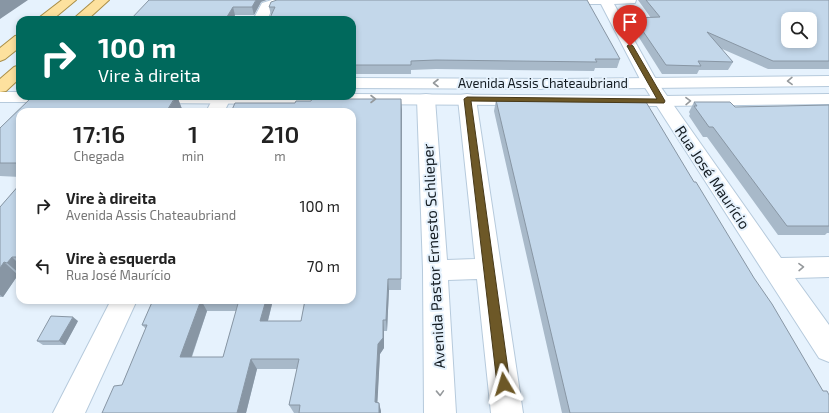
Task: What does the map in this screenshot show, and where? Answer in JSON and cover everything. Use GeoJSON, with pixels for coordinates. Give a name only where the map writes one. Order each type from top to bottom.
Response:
{"type":"FeatureCollection","features":[{"type":"Feature","properties":{"kind":"main road"},"geometry":{"type":"LineString","coordinates":[[48,16],[70,0]]}},
{"type":"Feature","properties":{"kind":"main road"},"geometry":{"type":"LineString","coordinates":[[84,16],[103,0]]}},
{"type":"Feature","properties":{"kind":"main road"},"geometry":{"type":"LineString","coordinates":[[0,50],[16,40]]}},
{"type":"Feature","properties":{"kind":"main road"},"geometry":{"type":"LineString","coordinates":[[0,56],[16,41]]}},
{"type":"Feature","properties":{"kind":"main road"},"geometry":{"type":"LineString","coordinates":[[7,87],[16,75]]}},
{"type":"Feature","properties":{"kind":"street"},"geometry":{"type":"LineString","coordinates":[[262,16],[267,6],[285,0]]}},
{"type":"Feature","properties":{"kind":"street"},"geometry":{"type":"LineString","coordinates":[[532,0],[630,0]]}},
{"type":"Feature","properties":{"kind":"street","name":"Rua José Maurício"},"geometry":{"type":"LineString","coordinates":[[605,0],[650,83],[829,349]]}},
{"type":"Feature","properties":{"kind":"street","name":"Avenida Assis Chateaubriand"},"geometry":{"type":"LineString","coordinates":[[356,83],[560,84],[829,81]]}},
{"type":"Feature","properties":{"kind":"street"},"geometry":{"type":"LineString","coordinates":[[560,84],[565,100]]}},
{"type":"Feature","properties":{"kind":"street","name":"Avenida Assis Chateaubriand"},"geometry":{"type":"LineString","coordinates":[[178,100],[220,102],[426,99],[662,101],[829,99]]}},
{"type":"Feature","properties":{"kind":"street","name":"Avenida Pastor Ernesto Schlieper"},"geometry":{"type":"LineString","coordinates":[[426,99],[435,270],[440,413]]}},
{"type":"Feature","properties":{"kind":"street"},"geometry":{"type":"LineString","coordinates":[[467,99],[507,413]]}},
{"type":"Feature","properties":{"kind":"street"},"geometry":{"type":"LineString","coordinates":[[774,268],[829,267]]}},
{"type":"Feature","properties":{"kind":"street"},"geometry":{"type":"LineString","coordinates":[[435,270],[489,269]]}},
{"type":"Feature","properties":{"kind":"street"},"geometry":{"type":"LineString","coordinates":[[69,413],[122,304]]}},
{"type":"Feature","properties":{"kind":"building"},"geometry":{"type":"Polygon","coordinates":[[[149,0],[256,0],[252,7],[233,7],[227,16],[134,16],[149,0]]]}},
{"type":"Feature","properties":{"kind":"building"},"geometry":{"type":"Polygon","coordinates":[[[277,0],[587,0],[620,59],[595,59],[597,62],[436,60],[411,61],[411,65],[356,65],[356,16],[271,16],[275,7],[269,7],[271,2],[277,0]]]}},
{"type":"Feature","properties":{"kind":"building"},"geometry":{"type":"Polygon","coordinates":[[[646,0],[829,0],[829,61],[773,61],[707,32],[733,62],[698,61],[701,66],[666,65],[634,18],[660,17],[646,0]]]}},
{"type":"Feature","properties":{"kind":"building"},"geometry":{"type":"Polygon","coordinates":[[[401,99],[401,279],[388,279],[386,320],[383,320],[383,338],[378,344],[375,402],[379,403],[379,413],[299,413],[300,405],[289,405],[299,359],[251,359],[237,413],[102,413],[114,386],[122,385],[147,325],[142,325],[151,304],[200,304],[180,357],[223,357],[238,304],[265,304],[260,321],[301,321],[304,304],[356,304],[356,108],[233,108],[235,103],[295,103],[296,101],[401,99]]]}},
{"type":"Feature","properties":{"kind":"building"},"geometry":{"type":"Polygon","coordinates":[[[29,100],[174,100],[168,108],[21,108],[29,100]]]}},
{"type":"Feature","properties":{"kind":"building"},"geometry":{"type":"Polygon","coordinates":[[[496,100],[646,102],[694,182],[696,182],[754,278],[772,304],[823,391],[827,391],[829,395],[829,413],[570,413],[496,100]]]}},
{"type":"Feature","properties":{"kind":"building"},"geometry":{"type":"Polygon","coordinates":[[[694,102],[730,102],[735,107],[829,105],[829,226],[787,226],[713,127],[709,127],[694,106],[697,106],[694,102]]]}},
{"type":"Feature","properties":{"kind":"building"},"geometry":{"type":"Polygon","coordinates":[[[16,112],[16,163],[0,163],[0,128],[16,112]]]}},
{"type":"Feature","properties":{"kind":"building"},"geometry":{"type":"Polygon","coordinates":[[[16,189],[16,257],[12,257],[7,263],[4,262],[0,268],[0,207],[16,189]]]}},
{"type":"Feature","properties":{"kind":"building"},"geometry":{"type":"Polygon","coordinates":[[[51,316],[73,317],[59,341],[37,341],[51,316]]]}},
{"type":"Feature","properties":{"kind":"route"},"geometry":{"type":"LineString","coordinates":[[504,384],[467,99],[662,101],[650,83],[630,46]]}}]}
